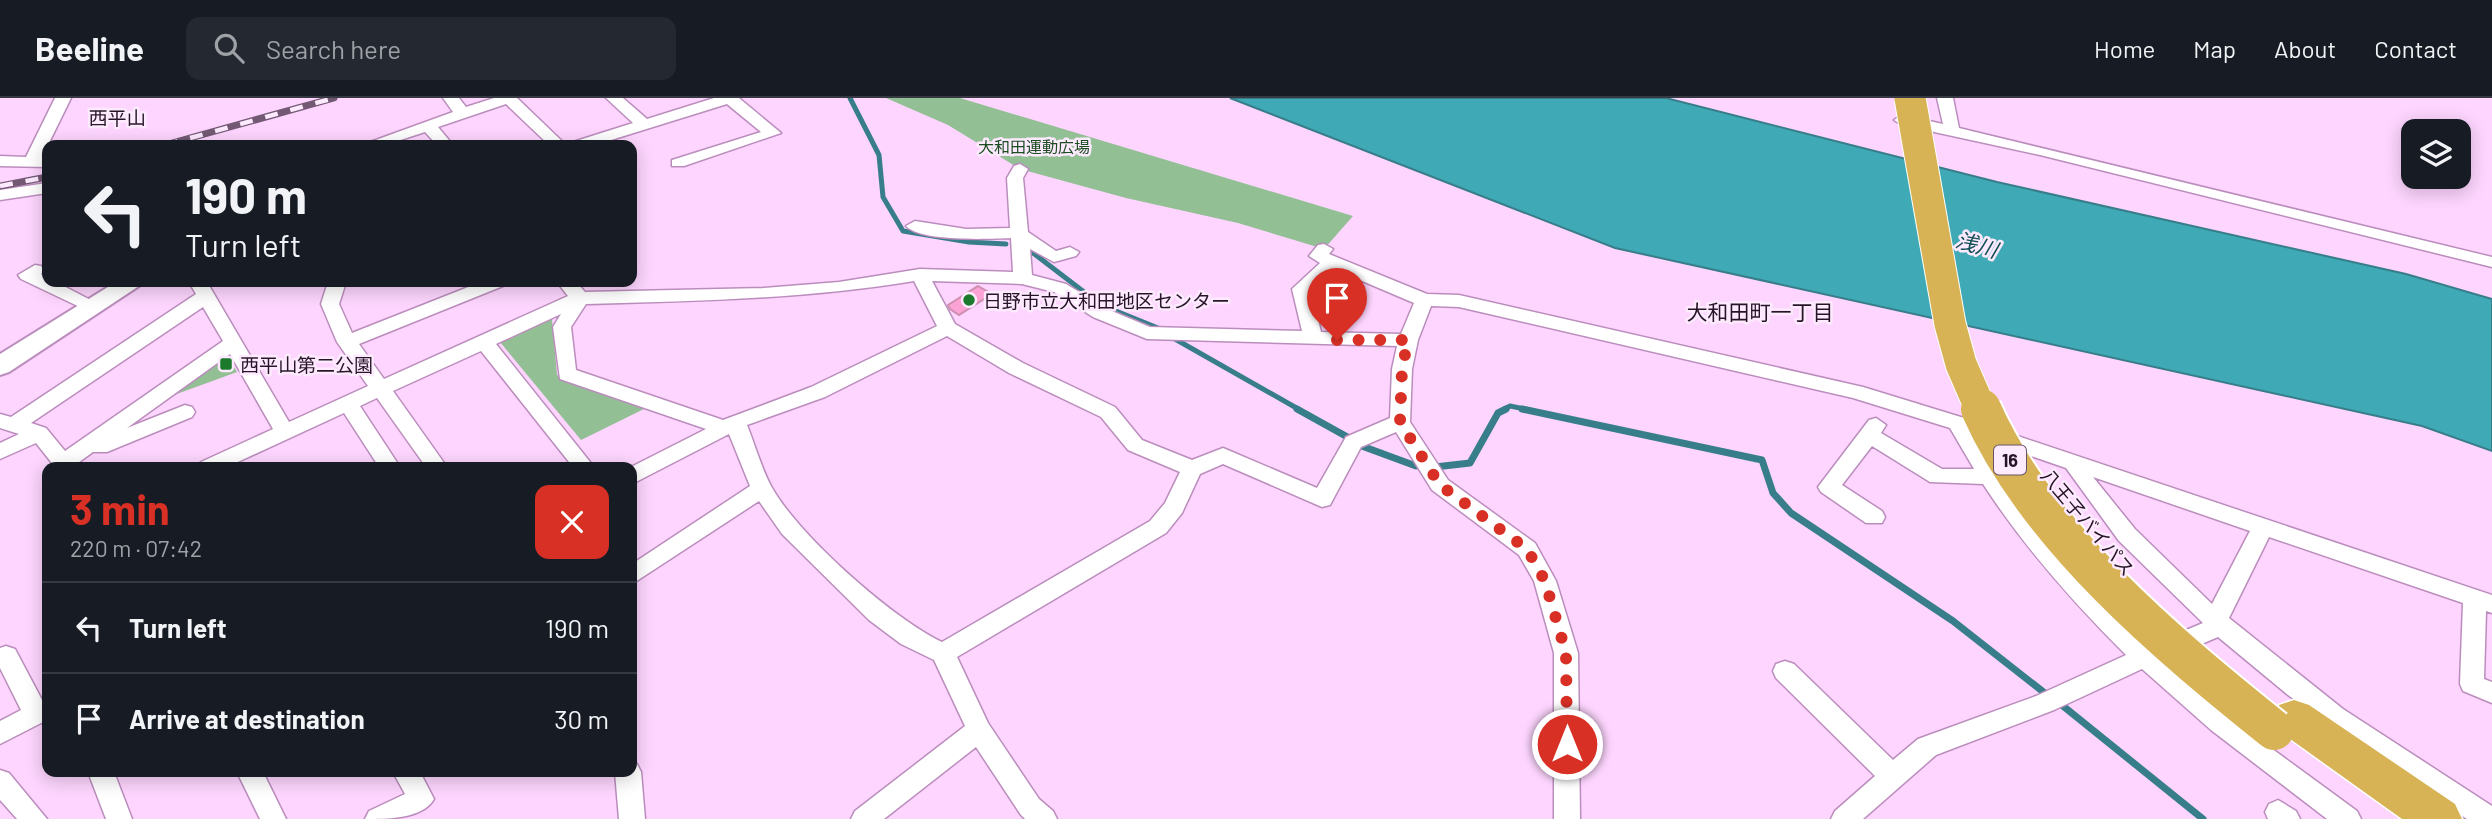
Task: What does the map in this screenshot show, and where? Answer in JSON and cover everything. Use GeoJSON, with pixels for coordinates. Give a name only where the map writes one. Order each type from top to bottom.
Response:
{"type":"FeatureCollection","features":[{"type":"Feature","properties":{"kind":"highway","name":"八王子バイパス"},"geometry":{"type":"LineString","coordinates":[[1930,98],[1976,334],[1994,383],[2019,432],[2070,505],[2130,573],[2284,724],[2342,753],[2439,819]]}},
{"type":"Feature","properties":{"kind":"highway","name":"八王子バイパス"},"geometry":{"type":"LineString","coordinates":[[1905,109],[1951,331],[1967,380],[1993,432],[2039,501],[2118,592],[2186,657],[2284,724],[2398,819]]}},
{"type":"Feature","properties":{"kind":"highway"},"geometry":{"type":"LineString","coordinates":[[2342,753],[2460,819]]}},
{"type":"Feature","properties":{"kind":"street"},"geometry":{"type":"LineString","coordinates":[[47,140],[63,98]]}},
{"type":"Feature","properties":{"kind":"street"},"geometry":{"type":"LineString","coordinates":[[451,98],[452,103],[464,114]]}},
{"type":"Feature","properties":{"kind":"street"},"geometry":{"type":"LineString","coordinates":[[386,140],[509,98],[553,140]]}},
{"type":"Feature","properties":{"kind":"street"},"geometry":{"type":"LineString","coordinates":[[614,98],[645,125]]}},
{"type":"Feature","properties":{"kind":"street"},"geometry":{"type":"LineString","coordinates":[[596,140],[729,98],[773,133],[678,163]]}},
{"type":"Feature","properties":{"kind":"street"},"geometry":{"type":"LineString","coordinates":[[1896,98],[1905,109],[1952,130],[2492,262]]}},
{"type":"Feature","properties":{"kind":"street"},"geometry":{"type":"LineString","coordinates":[[1945,98],[1952,130]]}},
{"type":"Feature","properties":{"kind":"street"},"geometry":{"type":"LineString","coordinates":[[429,126],[441,140]]}},
{"type":"Feature","properties":{"kind":"street"},"geometry":{"type":"LineString","coordinates":[[0,161],[39,161]]}},
{"type":"Feature","properties":{"kind":"street"},"geometry":{"type":"LineString","coordinates":[[1020,169],[1015,178],[1023,278]]}},
{"type":"Feature","properties":{"kind":"street"},"geometry":{"type":"LineString","coordinates":[[0,195],[42,189]]}},
{"type":"Feature","properties":{"kind":"street"},"geometry":{"type":"LineString","coordinates":[[915,226],[966,234],[1018,233],[1054,257],[1069,252]]}},
{"type":"Feature","properties":{"kind":"street"},"geometry":{"type":"LineString","coordinates":[[1313,339],[1301,289],[1328,256],[1424,300],[1460,300],[1856,392],[1957,423],[2483,601],[2472,684],[2492,693]]}},
{"type":"Feature","properties":{"kind":"street"},"geometry":{"type":"LineString","coordinates":[[35,270],[27,275],[42,282]]}},
{"type":"Feature","properties":{"kind":"street"},"geometry":{"type":"LineString","coordinates":[[920,275],[948,328],[1016,368],[1108,412],[1135,445],[1192,469]]}},
{"type":"Feature","properties":{"kind":"street"},"geometry":{"type":"LineString","coordinates":[[244,460],[285,432],[580,298],[764,294],[839,288],[920,275],[1023,278],[1078,296],[1100,313],[1147,333],[1408,340]]}},
{"type":"Feature","properties":{"kind":"street"},"geometry":{"type":"LineString","coordinates":[[53,287],[93,306]]}},
{"type":"Feature","properties":{"kind":"street"},"geometry":{"type":"LineString","coordinates":[[0,366],[125,287]]}},
{"type":"Feature","properties":{"kind":"street"},"geometry":{"type":"LineString","coordinates":[[336,287],[330,304],[347,342],[434,462]]}},
{"type":"Feature","properties":{"kind":"street"},"geometry":{"type":"LineString","coordinates":[[347,342],[484,287]]}},
{"type":"Feature","properties":{"kind":"street"},"geometry":{"type":"LineString","coordinates":[[570,287],[580,298]]}},
{"type":"Feature","properties":{"kind":"street"},"geometry":{"type":"LineString","coordinates":[[7,423],[202,289],[285,432]]}},
{"type":"Feature","properties":{"kind":"street"},"geometry":{"type":"LineString","coordinates":[[580,298],[562,327],[567,374],[729,425],[762,489],[790,528],[877,613],[909,637],[943,653],[979,730],[1030,807],[1044,819]]}},
{"type":"Feature","properties":{"kind":"street"},"geometry":{"type":"LineString","coordinates":[[1424,300],[1408,340],[1402,369],[1400,422],[1440,485],[1527,549],[1545,581],[1566,653],[1567,819]]}},
{"type":"Feature","properties":{"kind":"street"},"geometry":{"type":"LineString","coordinates":[[637,473],[729,425],[818,392],[948,328]]}},
{"type":"Feature","properties":{"kind":"street"},"geometry":{"type":"LineString","coordinates":[[68,462],[233,342]]}},
{"type":"Feature","properties":{"kind":"street"},"geometry":{"type":"LineString","coordinates":[[484,342],[580,462]]}},
{"type":"Feature","properties":{"kind":"street"},"geometry":{"type":"LineString","coordinates":[[348,404],[387,462]]}},
{"type":"Feature","properties":{"kind":"street"},"geometry":{"type":"LineString","coordinates":[[71,462],[185,412]]}},
{"type":"Feature","properties":{"kind":"street"},"geometry":{"type":"LineString","coordinates":[[943,653],[1158,527],[1174,507],[1192,469],[1223,455],[1322,499],[1353,442],[1400,422]]}},
{"type":"Feature","properties":{"kind":"street"},"geometry":{"type":"LineString","coordinates":[[7,423],[40,433],[62,462]]}},
{"type":"Feature","properties":{"kind":"street"},"geometry":{"type":"LineString","coordinates":[[1957,423],[1989,476],[2064,575],[2146,658],[2243,739],[2348,819]]}},
{"type":"Feature","properties":{"kind":"street"},"geometry":{"type":"LineString","coordinates":[[1874,517],[1829,487],[1872,430],[1938,477],[1989,476]]}},
{"type":"Feature","properties":{"kind":"street"},"geometry":{"type":"LineString","coordinates":[[0,452],[40,433]]}},
{"type":"Feature","properties":{"kind":"street"},"geometry":{"type":"LineString","coordinates":[[2075,465],[2088,488],[2158,569],[2215,622],[2388,755],[2490,819]]}},
{"type":"Feature","properties":{"kind":"street"},"geometry":{"type":"LineString","coordinates":[[637,572],[762,489]]}},
{"type":"Feature","properties":{"kind":"street"},"geometry":{"type":"LineString","coordinates":[[1844,819],[1927,747],[2045,703],[2211,630],[2263,527]]}},
{"type":"Feature","properties":{"kind":"street"},"geometry":{"type":"LineString","coordinates":[[0,733],[42,711],[6,656]]}},
{"type":"Feature","properties":{"kind":"street"},"geometry":{"type":"LineString","coordinates":[[1784,671],[1893,777]]}},
{"type":"Feature","properties":{"kind":"street"},"geometry":{"type":"LineString","coordinates":[[864,819],[979,730]]}},
{"type":"Feature","properties":{"kind":"street"},"geometry":{"type":"LineString","coordinates":[[103,777],[119,819]]}},
{"type":"Feature","properties":{"kind":"street"},"geometry":{"type":"LineString","coordinates":[[252,777],[273,819]]}},
{"type":"Feature","properties":{"kind":"street"},"geometry":{"type":"LineString","coordinates":[[378,819],[422,799],[409,777]]}},
{"type":"Feature","properties":{"kind":"street"},"geometry":{"type":"LineString","coordinates":[[628,777],[632,819]]}},
{"type":"Feature","properties":{"kind":"street"},"geometry":{"type":"LineString","coordinates":[[0,781],[34,819]]}},
{"type":"Feature","properties":{"kind":"green space","name":"大和田運動広場"},"geometry":{"type":"Polygon","coordinates":[[[886,98],[960,98],[1353,216],[1324,249],[1238,223],[1126,198],[1020,169],[948,125],[886,98]]]}},
{"type":"Feature","properties":{"kind":"green space"},"geometry":{"type":"Polygon","coordinates":[[[552,319],[557,375],[646,408],[581,440],[500,342],[552,319]]]}},
{"type":"Feature","properties":{"kind":"green space"},"geometry":{"type":"Polygon","coordinates":[[[226,354],[237,372],[152,403],[226,354]]]}},
{"type":"Feature","properties":{"kind":"water","name":"浅川"},"geometry":{"type":"Polygon","coordinates":[[[1230,98],[1666,98],[1997,182],[2406,274],[2492,299],[2492,451],[2422,426],[1615,248],[1230,98]]]}},
{"type":"Feature","properties":{"kind":"building","name":"日野市立大和田地区センター"},"geometry":{"type":"Polygon","coordinates":[[[978,286],[992,294],[959,315],[950,309],[948,305],[978,286]]]}},
{"type":"Feature","properties":{"kind":"waterway"},"geometry":{"type":"LineString","coordinates":[[850,98],[879,155],[883,197],[903,231],[969,242],[1006,244]]}},
{"type":"Feature","properties":{"kind":"waterway"},"geometry":{"type":"LineString","coordinates":[[1024,246],[1101,305],[1163,330]]}},
{"type":"Feature","properties":{"kind":"waterway"},"geometry":{"type":"LineString","coordinates":[[1175,339],[1300,410]]}},
{"type":"Feature","properties":{"kind":"waterway"},"geometry":{"type":"LineString","coordinates":[[1503,410],[1510,406],[1530,410]]}},
{"type":"Feature","properties":{"kind":"waterway"},"geometry":{"type":"LineString","coordinates":[[1297,409],[1351,439]]}},
{"type":"Feature","properties":{"kind":"waterway"},"geometry":{"type":"LineString","coordinates":[[1435,467],[1470,463],[1498,413],[1506,409]]}},
{"type":"Feature","properties":{"kind":"waterway"},"geometry":{"type":"LineString","coordinates":[[1522,409],[1762,460],[1773,493],[1791,513],[1953,621],[2046,694]]}},
{"type":"Feature","properties":{"kind":"waterway"},"geometry":{"type":"LineString","coordinates":[[1359,445],[1416,466]]}},
{"type":"Feature","properties":{"kind":"waterway"},"geometry":{"type":"LineString","coordinates":[[2063,706],[2203,819]]}},
{"type":"Feature","properties":{"kind":"railway"},"geometry":{"type":"LineString","coordinates":[[183,140],[334,98]]}},
{"type":"Feature","properties":{"kind":"railway"},"geometry":{"type":"LineString","coordinates":[[0,186],[42,178]]}},
{"type":"Feature","properties":{"kind":"place","name":"日野市立大和田地区センター"},"geometry":{"type":"Point","coordinates":[969,300]}},
{"type":"Feature","properties":{"kind":"place","name":"西平山第二公園"},"geometry":{"type":"Point","coordinates":[226,364]}},
{"type":"Feature","properties":{"kind":"district","name":"西平山"},"geometry":{"type":"Point","coordinates":[117,117]}},
{"type":"Feature","properties":{"kind":"district","name":"大和田町一丁目"},"geometry":{"type":"Point","coordinates":[1760,311]}},
{"type":"Feature","properties":{"kind":"route"},"geometry":{"type":"LineString","coordinates":[[1337,340],[1408,340],[1402,369],[1400,422],[1440,485],[1527,549],[1545,581],[1566,653],[1567,744]]}}]}
